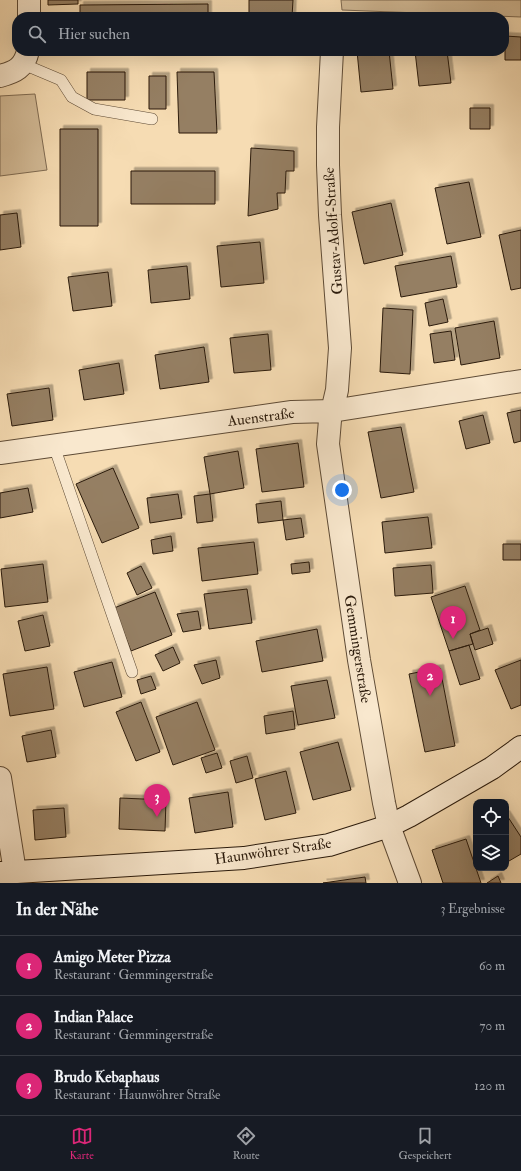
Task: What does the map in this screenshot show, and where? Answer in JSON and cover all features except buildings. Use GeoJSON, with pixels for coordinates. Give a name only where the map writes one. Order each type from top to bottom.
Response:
{"type":"FeatureCollection","features":[{"type":"Feature","properties":{"kind":"street"},"geometry":{"type":"LineString","coordinates":[[29,0],[29,12]]}},
{"type":"Feature","properties":{"kind":"street","name":"Gustav-Adolf-Straße"},"geometry":{"type":"LineString","coordinates":[[332,56],[328,127],[328,165],[330,215],[340,348],[338,390],[332,411]]}},
{"type":"Feature","properties":{"kind":"street"},"geometry":{"type":"LineString","coordinates":[[0,76],[13,72],[26,58]]}},
{"type":"Feature","properties":{"kind":"street","name":"Auenstraße"},"geometry":{"type":"LineString","coordinates":[[0,453],[292,412],[332,411],[521,381]]}},
{"type":"Feature","properties":{"kind":"street","name":"Gemmingerstraße"},"geometry":{"type":"LineString","coordinates":[[332,411],[328,444],[359,660],[389,826],[410,883]]}},
{"type":"Feature","properties":{"kind":"street","name":"Haunwöhrer Straße"},"geometry":{"type":"LineString","coordinates":[[7,872],[244,858],[329,845],[389,826],[492,768],[521,746]]}},
{"type":"Feature","properties":{"kind":"street"},"geometry":{"type":"LineString","coordinates":[[0,778],[7,872]]}},
{"type":"Feature","properties":{"kind":"lane"},"geometry":{"type":"LineString","coordinates":[[26,58],[61,80],[72,97],[94,109],[152,119]]}},
{"type":"Feature","properties":{"kind":"lane"},"geometry":{"type":"LineString","coordinates":[[54,446],[132,672]]}},
{"type":"Feature","properties":{"kind":"shaded area"},"geometry":{"type":"Polygon","coordinates":[[[341,0],[521,0],[521,17],[509,17],[509,12],[393,12],[342,10],[341,0]]]}},
{"type":"Feature","properties":{"kind":"shaded area"},"geometry":{"type":"Polygon","coordinates":[[[35,94],[47,170],[0,176],[0,96],[35,94]]]}},
{"type":"Feature","properties":{"kind":"place","name":"Amigo Meter Pizza"},"geometry":{"type":"Point","coordinates":[453,639]}},
{"type":"Feature","properties":{"kind":"place","name":"Indian Palace"},"geometry":{"type":"Point","coordinates":[430,696]}},
{"type":"Feature","properties":{"kind":"place","name":"Brudo Kebaphaus"},"geometry":{"type":"Point","coordinates":[157,817]}}]}
